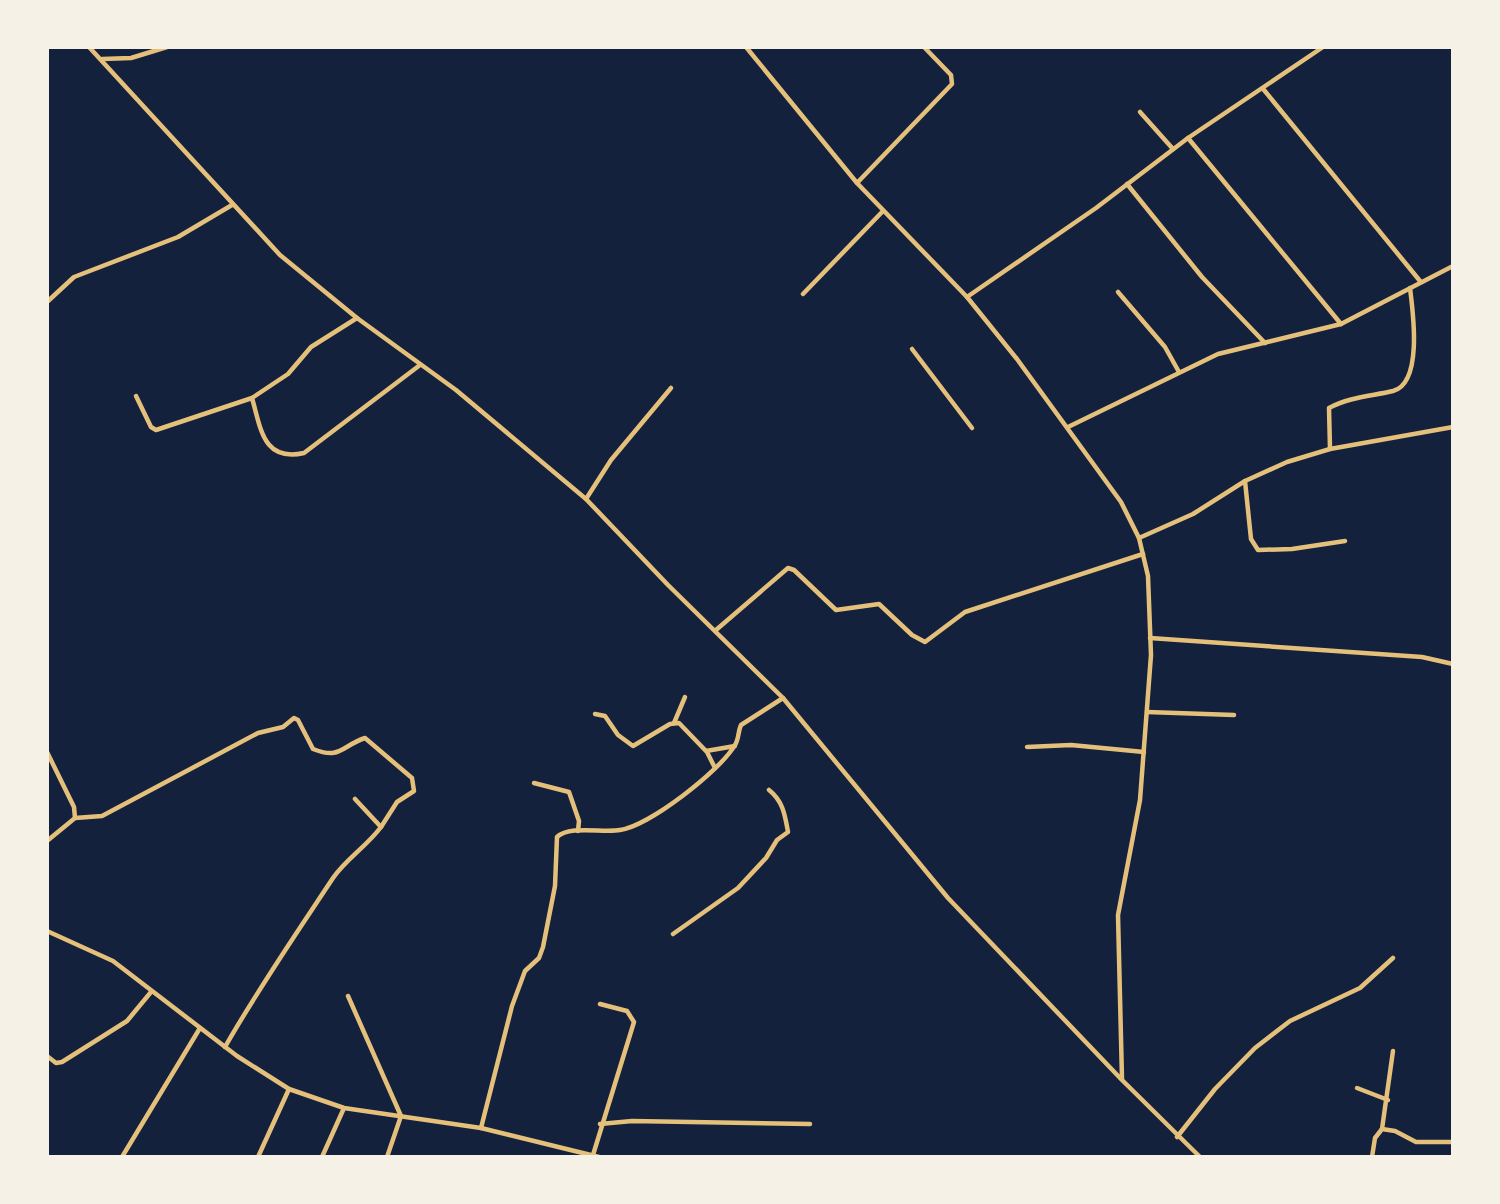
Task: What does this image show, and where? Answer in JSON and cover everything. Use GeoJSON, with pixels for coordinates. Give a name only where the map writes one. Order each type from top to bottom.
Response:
{"type":"FeatureCollection","features":[{"type":"Feature","properties":{"kind":"street"},"geometry":{"type":"LineString","coordinates":[[89,47],[280,255],[357,318],[537,455],[586,499],[668,585],[783,698],[948,898],[1177,1137],[1200,1157]]}},
{"type":"Feature","properties":{"kind":"street"},"geometry":{"type":"LineString","coordinates":[[102,59],[131,58],[167,47]]}},
{"type":"Feature","properties":{"kind":"street"},"geometry":{"type":"LineString","coordinates":[[746,47],[857,183],[967,297],[1068,427],[1121,502],[1139,538],[1148,576],[1150,638],[1140,800],[1118,915],[1122,1080]]}},
{"type":"Feature","properties":{"kind":"street"},"geometry":{"type":"LineString","coordinates":[[857,183],[952,84],[951,75],[924,47]]}},
{"type":"Feature","properties":{"kind":"street"},"geometry":{"type":"LineString","coordinates":[[967,297],[1188,138],[1264,90],[1323,47]]}},
{"type":"Feature","properties":{"kind":"street"},"geometry":{"type":"LineString","coordinates":[[1264,90],[1420,281]]}},
{"type":"Feature","properties":{"kind":"street"},"geometry":{"type":"LineString","coordinates":[[1140,112],[1173,149]]}},
{"type":"Feature","properties":{"kind":"street"},"geometry":{"type":"LineString","coordinates":[[1188,138],[1341,324]]}},
{"type":"Feature","properties":{"kind":"street"},"geometry":{"type":"LineString","coordinates":[[1127,184],[1150,216],[1202,277],[1266,343]]}},
{"type":"Feature","properties":{"kind":"street"},"geometry":{"type":"LineString","coordinates":[[47,302],[74,277],[178,237],[232,205]]}},
{"type":"Feature","properties":{"kind":"street"},"geometry":{"type":"LineString","coordinates":[[803,295],[883,211]]}},
{"type":"Feature","properties":{"kind":"street"},"geometry":{"type":"LineString","coordinates":[[1068,427],[1218,354],[1341,324],[1453,266]]}},
{"type":"Feature","properties":{"kind":"street"},"geometry":{"type":"LineString","coordinates":[[1330,449],[1329,408],[1397,390],[1411,374],[1414,356],[1410,288]]}},
{"type":"Feature","properties":{"kind":"street"},"geometry":{"type":"LineString","coordinates":[[1118,292],[1165,347],[1179,372]]}},
{"type":"Feature","properties":{"kind":"street"},"geometry":{"type":"LineString","coordinates":[[136,396],[151,427],[156,430],[252,398],[288,374],[311,347],[357,318]]}},
{"type":"Feature","properties":{"kind":"street"},"geometry":{"type":"LineString","coordinates":[[912,349],[972,428]]}},
{"type":"Feature","properties":{"kind":"street"},"geometry":{"type":"LineString","coordinates":[[252,398],[268,445],[278,453],[290,456],[304,453],[420,365]]}},
{"type":"Feature","properties":{"kind":"street"},"geometry":{"type":"LineString","coordinates":[[586,499],[611,460],[671,388]]}},
{"type":"Feature","properties":{"kind":"street"},"geometry":{"type":"LineString","coordinates":[[1139,538],[1193,514],[1245,481],[1287,463],[1330,449],[1453,427]]}},
{"type":"Feature","properties":{"kind":"street"},"geometry":{"type":"LineString","coordinates":[[1245,481],[1251,539],[1258,550],[1293,549],[1345,541]]}},
{"type":"Feature","properties":{"kind":"street"},"geometry":{"type":"LineString","coordinates":[[716,630],[788,568],[794,570],[836,610],[879,604],[912,635],[925,642],[965,612],[1143,554]]}},
{"type":"Feature","properties":{"kind":"street"},"geometry":{"type":"LineString","coordinates":[[1150,638],[1422,657],[1453,664]]}},
{"type":"Feature","properties":{"kind":"street"},"geometry":{"type":"LineString","coordinates":[[673,723],[685,696]]}},
{"type":"Feature","properties":{"kind":"street"},"geometry":{"type":"LineString","coordinates":[[481,1128],[512,1006],[524,971],[539,958],[543,947],[555,886],[556,837],[578,831],[619,831],[639,824],[699,783],[734,746],[741,725],[783,698]]}},
{"type":"Feature","properties":{"kind":"street"},"geometry":{"type":"LineString","coordinates":[[1147,712],[1234,715]]}},
{"type":"Feature","properties":{"kind":"street"},"geometry":{"type":"LineString","coordinates":[[596,714],[605,716],[618,735],[633,746],[673,723],[678,723],[685,727],[706,751],[715,768]]}},
{"type":"Feature","properties":{"kind":"street"},"geometry":{"type":"LineString","coordinates":[[47,841],[75,818],[102,816],[258,733],[284,727],[294,718],[298,720],[313,749],[328,755],[343,751],[365,738],[412,778],[414,791],[397,802],[371,841],[334,876],[322,898],[278,958],[225,1047]]}},
{"type":"Feature","properties":{"kind":"street"},"geometry":{"type":"LineString","coordinates":[[1027,747],[1071,745],[1144,752]]}},
{"type":"Feature","properties":{"kind":"street"},"geometry":{"type":"LineString","coordinates":[[706,751],[734,746]]}},
{"type":"Feature","properties":{"kind":"street"},"geometry":{"type":"LineString","coordinates":[[47,751],[74,807],[75,818]]}},
{"type":"Feature","properties":{"kind":"street"},"geometry":{"type":"LineString","coordinates":[[534,783],[569,792],[579,821],[578,831]]}},
{"type":"Feature","properties":{"kind":"street"},"geometry":{"type":"LineString","coordinates":[[673,934],[738,888],[766,858],[777,840],[788,832],[783,808],[778,797],[769,790]]}},
{"type":"Feature","properties":{"kind":"street"},"geometry":{"type":"LineString","coordinates":[[355,799],[381,827]]}},
{"type":"Feature","properties":{"kind":"street"},"geometry":{"type":"LineString","coordinates":[[47,931],[113,961],[225,1047],[289,1088],[344,1108],[481,1128],[599,1157]]}},
{"type":"Feature","properties":{"kind":"street"},"geometry":{"type":"LineString","coordinates":[[1177,1137],[1215,1089],[1255,1048],[1290,1021],[1360,988],[1393,958]]}},
{"type":"Feature","properties":{"kind":"street"},"geometry":{"type":"LineString","coordinates":[[47,1056],[56,1063],[62,1062],[127,1021],[151,992]]}},
{"type":"Feature","properties":{"kind":"street"},"geometry":{"type":"LineString","coordinates":[[348,996],[401,1116],[387,1157]]}},
{"type":"Feature","properties":{"kind":"street"},"geometry":{"type":"LineString","coordinates":[[593,1155],[600,1124],[634,1022],[627,1011],[600,1004]]}},
{"type":"Feature","properties":{"kind":"street"},"geometry":{"type":"LineString","coordinates":[[122,1157],[200,1028]]}},
{"type":"Feature","properties":{"kind":"street"},"geometry":{"type":"LineString","coordinates":[[1373,1157],[1375,1138],[1382,1129],[1388,1100],[1393,1051]]}},
{"type":"Feature","properties":{"kind":"street"},"geometry":{"type":"LineString","coordinates":[[258,1157],[289,1088]]}},
{"type":"Feature","properties":{"kind":"street"},"geometry":{"type":"LineString","coordinates":[[1357,1088],[1388,1100]]}},
{"type":"Feature","properties":{"kind":"street"},"geometry":{"type":"LineString","coordinates":[[322,1157],[344,1108]]}},
{"type":"Feature","properties":{"kind":"street"},"geometry":{"type":"LineString","coordinates":[[600,1124],[632,1121],[810,1124]]}},
{"type":"Feature","properties":{"kind":"street"},"geometry":{"type":"LineString","coordinates":[[1382,1129],[1395,1131],[1416,1142],[1453,1142]]}}]}
